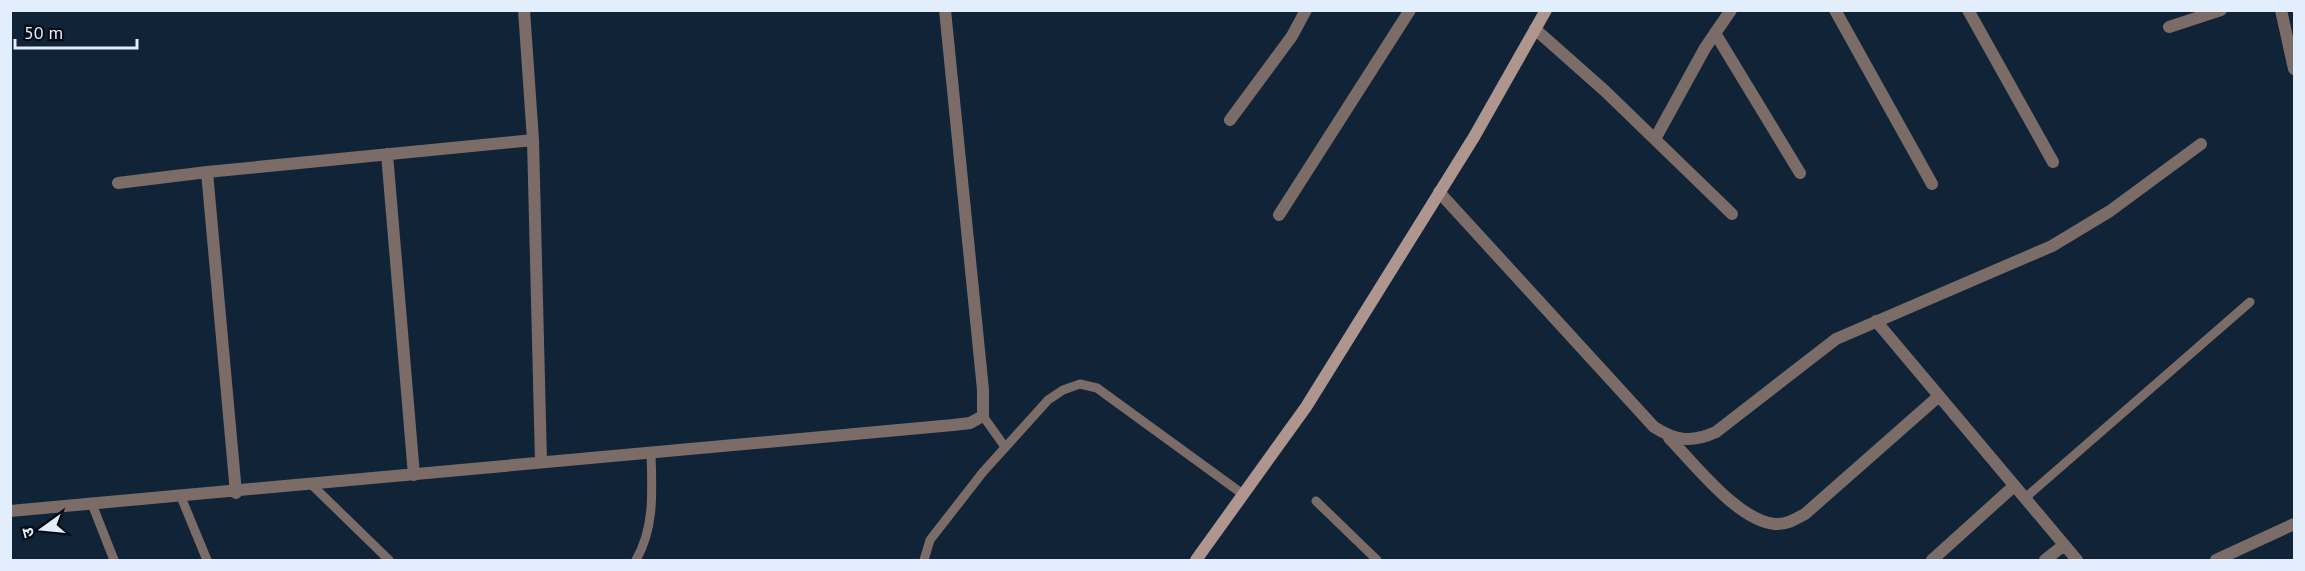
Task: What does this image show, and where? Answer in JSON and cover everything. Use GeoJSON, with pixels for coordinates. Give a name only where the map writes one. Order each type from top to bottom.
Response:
{"type":"FeatureCollection","features":[{"type":"Feature","properties":{"kind":"street"},"geometry":{"type":"LineString","coordinates":[[524,10],[533,140],[541,461]]}},
{"type":"Feature","properties":{"kind":"street"},"geometry":{"type":"LineString","coordinates":[[10,511],[237,493],[541,461],[970,423],[983,416],[984,390],[945,10]]}},
{"type":"Feature","properties":{"kind":"street"},"geometry":{"type":"LineString","coordinates":[[1230,120],[1292,36],[1306,10]]}},
{"type":"Feature","properties":{"kind":"street"},"geometry":{"type":"LineString","coordinates":[[1279,215],[1410,10]]}},
{"type":"Feature","properties":{"kind":"street"},"geometry":{"type":"LineString","coordinates":[[1196,561],[1306,407],[1439,192],[1546,10]]}},
{"type":"Feature","properties":{"kind":"street"},"geometry":{"type":"LineString","coordinates":[[1655,139],[1715,33],[1731,10]]}},
{"type":"Feature","properties":{"kind":"street"},"geometry":{"type":"LineString","coordinates":[[1835,10],[1932,184]]}},
{"type":"Feature","properties":{"kind":"street"},"geometry":{"type":"LineString","coordinates":[[1968,10],[2053,162]]}},
{"type":"Feature","properties":{"kind":"street"},"geometry":{"type":"LineString","coordinates":[[2169,27],[2221,10]]}},
{"type":"Feature","properties":{"kind":"street"},"geometry":{"type":"LineString","coordinates":[[2281,10],[2295,69]]}},
{"type":"Feature","properties":{"kind":"street"},"geometry":{"type":"LineString","coordinates":[[1535,30],[1655,139],[1732,214]]}},
{"type":"Feature","properties":{"kind":"street"},"geometry":{"type":"LineString","coordinates":[[1715,33],[1800,173]]}},
{"type":"Feature","properties":{"kind":"street"},"geometry":{"type":"LineString","coordinates":[[118,183],[533,140]]}},
{"type":"Feature","properties":{"kind":"street"},"geometry":{"type":"LineString","coordinates":[[1439,192],[1654,427],[1683,441],[1700,440],[1716,432],[1836,339],[1933,299],[2069,236],[2110,211],[2201,144]]}},
{"type":"Feature","properties":{"kind":"street"},"geometry":{"type":"LineString","coordinates":[[387,154],[414,475]]}},
{"type":"Feature","properties":{"kind":"street"},"geometry":{"type":"LineString","coordinates":[[207,172],[237,493]]}},
{"type":"Feature","properties":{"kind":"street"},"geometry":{"type":"LineString","coordinates":[[1876,321],[2077,561]]}},
{"type":"Feature","properties":{"kind":"street"},"geometry":{"type":"LineString","coordinates":[[1667,435],[1737,506],[1756,519],[1776,525],[1793,521],[1805,514],[1939,396]]}},
{"type":"Feature","properties":{"kind":"street"},"geometry":{"type":"LineString","coordinates":[[1932,561],[2014,486]]}},
{"type":"Feature","properties":{"kind":"street"},"geometry":{"type":"LineString","coordinates":[[2216,561],[2295,524]]}},
{"type":"Feature","properties":{"kind":"street"},"geometry":{"type":"LineString","coordinates":[[2045,561],[2064,545]]}},
{"type":"Feature","properties":{"kind":"lane"},"geometry":{"type":"LineString","coordinates":[[2025,498],[2250,302]]}},
{"type":"Feature","properties":{"kind":"lane"},"geometry":{"type":"LineString","coordinates":[[924,561],[930,540],[1005,447],[1048,400],[1063,390],[1080,384],[1097,388],[1244,495]]}},
{"type":"Feature","properties":{"kind":"lane"},"geometry":{"type":"LineString","coordinates":[[983,416],[1005,447]]}},
{"type":"Feature","properties":{"kind":"lane"},"geometry":{"type":"LineString","coordinates":[[636,561],[648,538],[651,453]]}},
{"type":"Feature","properties":{"kind":"lane"},"geometry":{"type":"LineString","coordinates":[[312,486],[388,561]]}},
{"type":"Feature","properties":{"kind":"lane"},"geometry":{"type":"LineString","coordinates":[[181,497],[207,561]]}},
{"type":"Feature","properties":{"kind":"lane"},"geometry":{"type":"LineString","coordinates":[[1316,501],[1377,561]]}},
{"type":"Feature","properties":{"kind":"lane"},"geometry":{"type":"LineString","coordinates":[[92,504],[114,561]]}}]}
